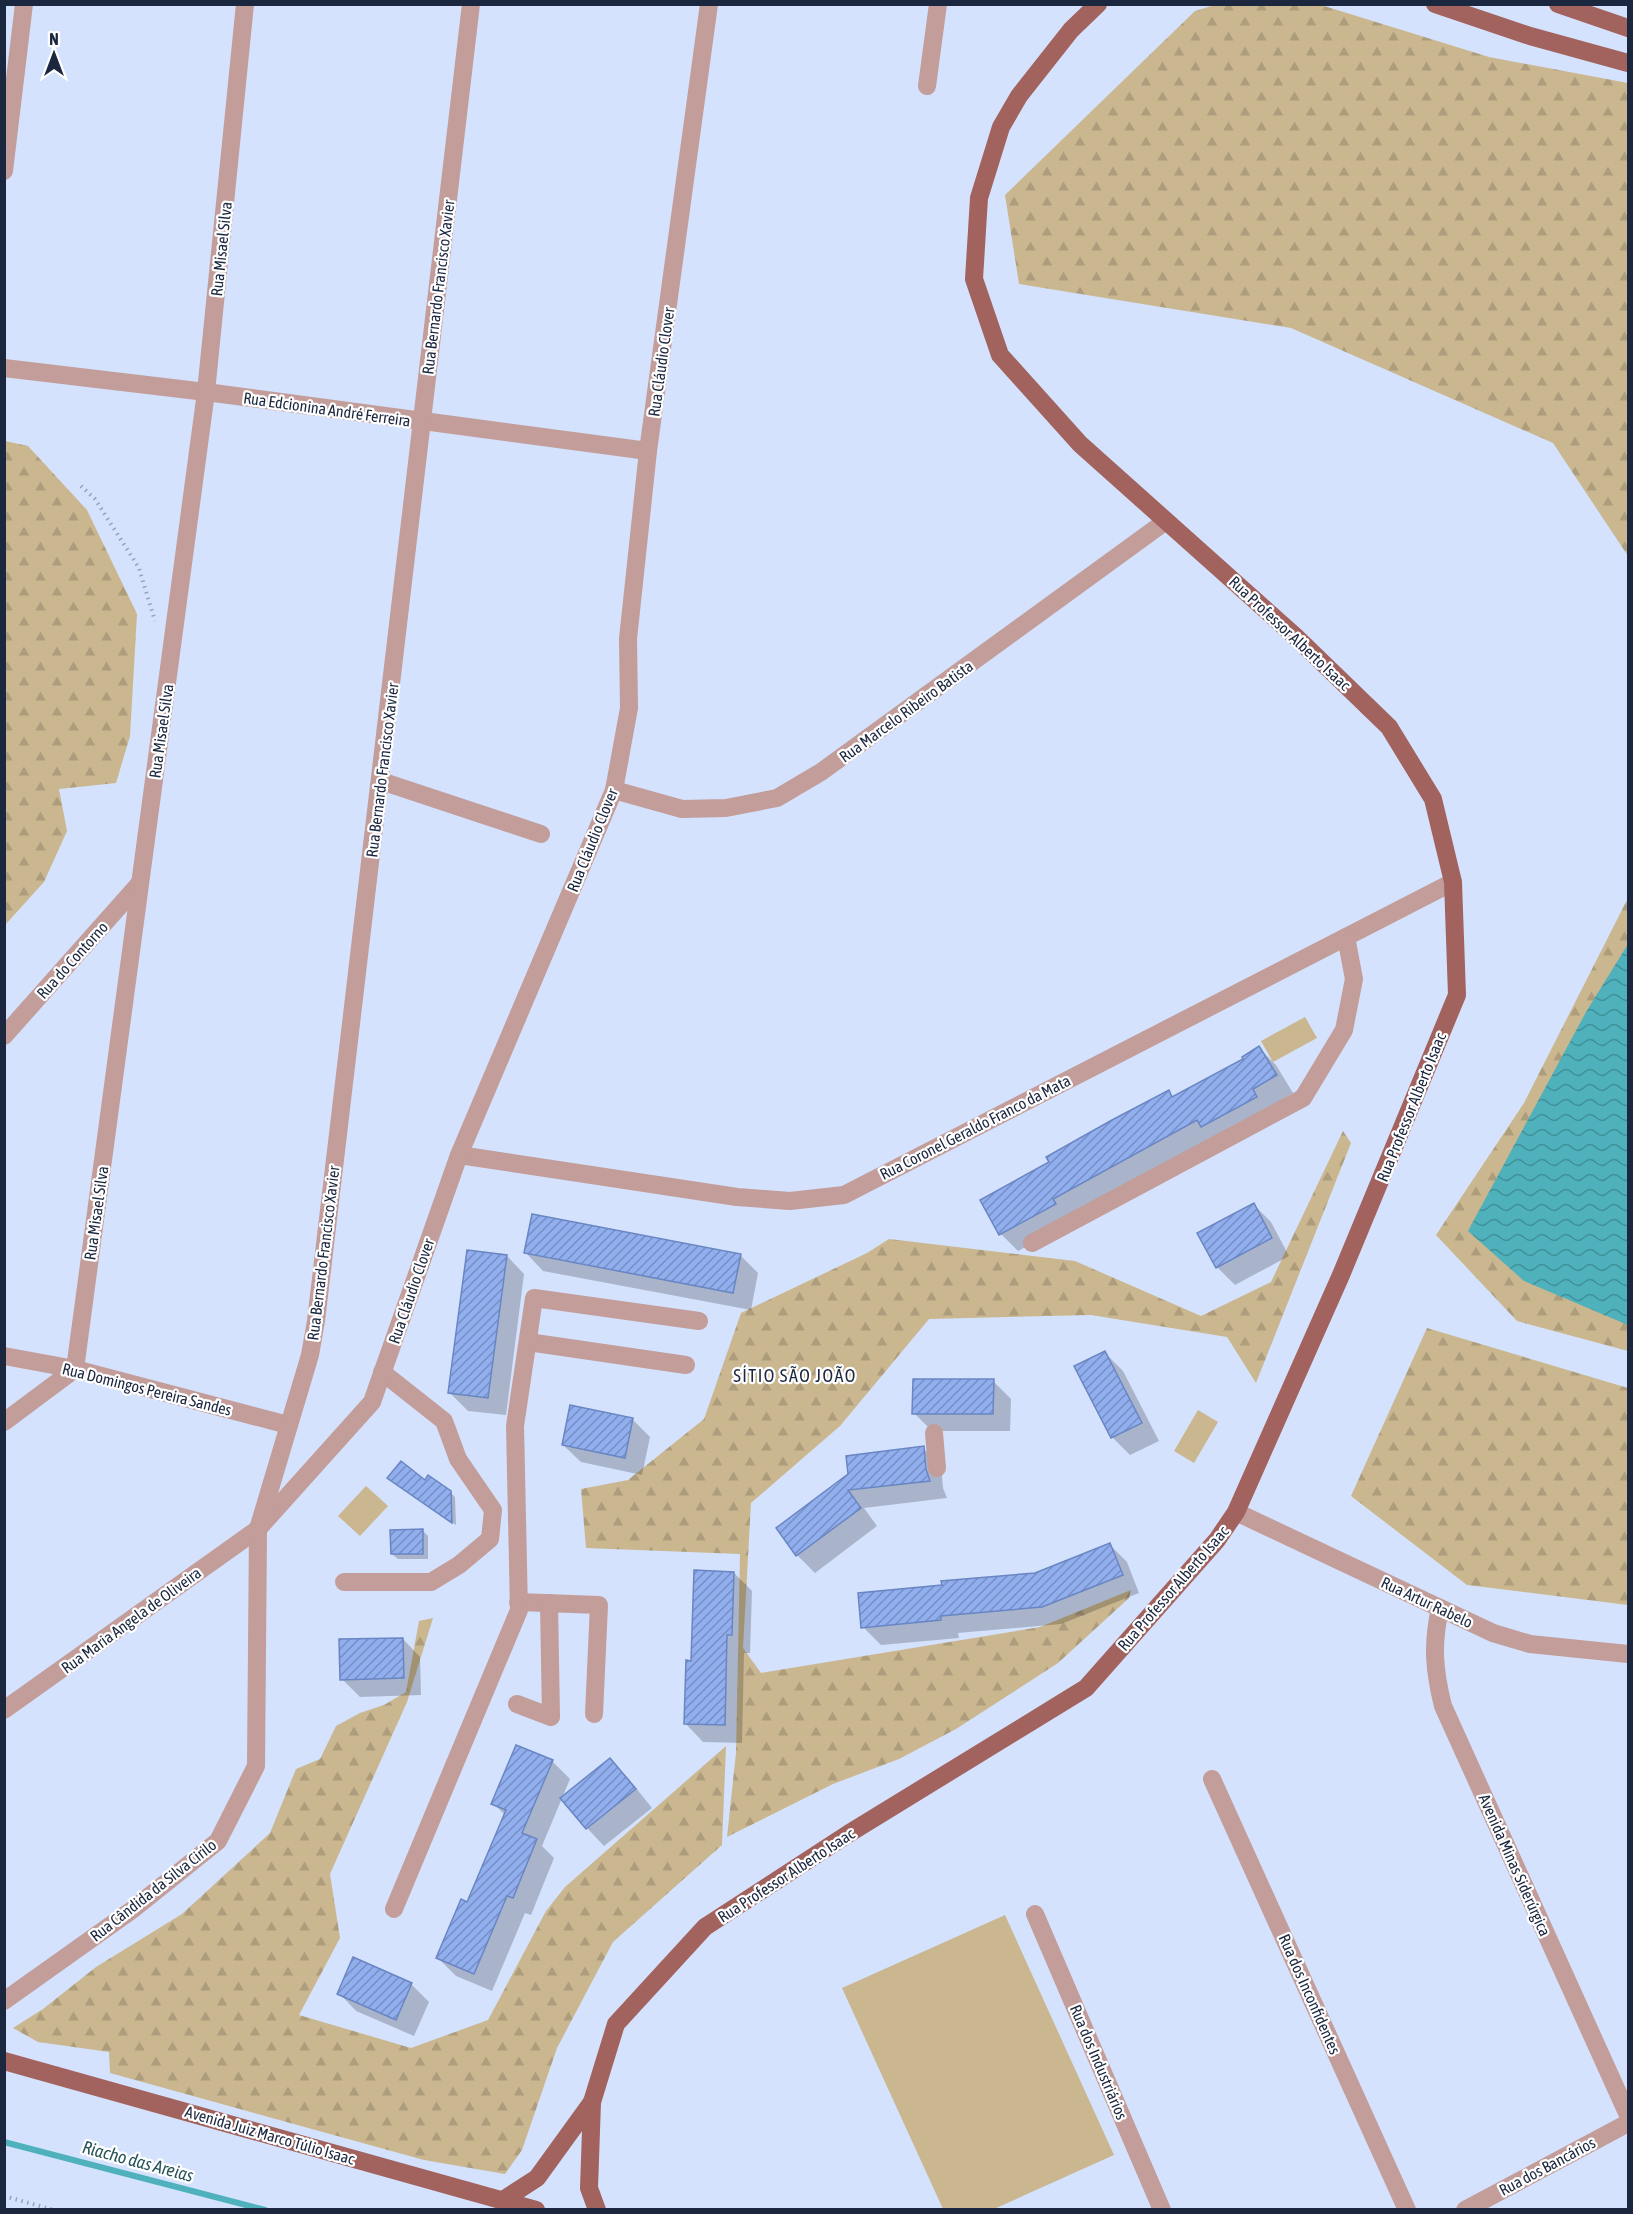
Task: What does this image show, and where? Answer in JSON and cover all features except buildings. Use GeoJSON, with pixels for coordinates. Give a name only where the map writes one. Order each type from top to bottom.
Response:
{"type":"FeatureCollection","features":[{"type":"Feature","properties":{"kind":"main road","name":"Rua Professor Alberto Isaac"},"geometry":{"type":"LineString","coordinates":[[592,2102],[616,2024],[705,1927],[848,1834],[1086,1688],[1217,1540],[1236,1512],[1341,1275],[1456,995],[1452,882],[1433,799],[1389,727],[1296,637],[1080,444],[1000,355],[974,279],[979,198],[1001,127],[1019,96],[1071,30],[1098,4]]}},
{"type":"Feature","properties":{"kind":"main road"},"geometry":{"type":"LineString","coordinates":[[1435,4],[1530,36],[1629,63]]}},
{"type":"Feature","properties":{"kind":"main road"},"geometry":{"type":"LineString","coordinates":[[1558,4],[1629,28]]}},
{"type":"Feature","properties":{"kind":"main road","name":"Avenida Juiz Marco Túlio Isaac"},"geometry":{"type":"LineString","coordinates":[[4,2061],[536,2210]]}},
{"type":"Feature","properties":{"kind":"main road"},"geometry":{"type":"LineString","coordinates":[[503,2200],[537,2178],[592,2102]]}},
{"type":"Feature","properties":{"kind":"main road"},"geometry":{"type":"LineString","coordinates":[[592,2102],[589,2188],[597,2210]]}},
{"type":"Feature","properties":{"kind":"street"},"geometry":{"type":"LineString","coordinates":[[4,171],[24,4]]}},
{"type":"Feature","properties":{"kind":"street","name":"Rua Misael Silva"},"geometry":{"type":"LineString","coordinates":[[75,1369],[206,392],[245,4]]}},
{"type":"Feature","properties":{"kind":"street","name":"Rua Bernardo Francisco Xavier"},"geometry":{"type":"LineString","coordinates":[[258,1529],[310,1354],[316,1321],[471,4]]}},
{"type":"Feature","properties":{"kind":"street","name":"Rua Cláudio Clover"},"geometry":{"type":"LineString","coordinates":[[258,1529],[372,1402],[459,1155],[614,790],[629,708],[628,639],[648,451],[710,4]]}},
{"type":"Feature","properties":{"kind":"street"},"geometry":{"type":"LineString","coordinates":[[927,86],[938,4]]}},
{"type":"Feature","properties":{"kind":"street","name":"Rua Edcionina André Ferreira"},"geometry":{"type":"LineString","coordinates":[[4,368],[206,392],[648,451]]}},
{"type":"Feature","properties":{"kind":"street","name":"Rua Marcelo Ribeiro Batista"},"geometry":{"type":"LineString","coordinates":[[614,790],[682,809],[726,808],[777,798],[821,772],[1166,521]]}},
{"type":"Feature","properties":{"kind":"street"},"geometry":{"type":"LineString","coordinates":[[381,781],[542,834]]}},
{"type":"Feature","properties":{"kind":"street","name":"Rua Coronel Geraldo Franco da Mata"},"geometry":{"type":"LineString","coordinates":[[459,1155],[737,1197],[790,1201],[844,1195],[1452,882]]}},
{"type":"Feature","properties":{"kind":"street","name":"Rua do Contorno"},"geometry":{"type":"LineString","coordinates":[[4,1036],[141,883]]}},
{"type":"Feature","properties":{"kind":"street"},"geometry":{"type":"LineString","coordinates":[[1032,1243],[1303,1098],[1344,1030],[1354,979],[1346,938]]}},
{"type":"Feature","properties":{"kind":"street"},"geometry":{"type":"LineString","coordinates":[[394,1909],[519,1610],[515,1426],[534,1298],[699,1321]]}},
{"type":"Feature","properties":{"kind":"street"},"geometry":{"type":"LineString","coordinates":[[528,1342],[686,1365]]}},
{"type":"Feature","properties":{"kind":"street","name":"Rua Domingos Pereira Sandes"},"geometry":{"type":"LineString","coordinates":[[4,1356],[75,1369],[288,1425]]}},
{"type":"Feature","properties":{"kind":"street"},"geometry":{"type":"LineString","coordinates":[[4,1422],[75,1369]]}},
{"type":"Feature","properties":{"kind":"street"},"geometry":{"type":"LineString","coordinates":[[344,1582],[431,1582],[459,1565],[490,1539],[493,1510],[458,1459],[444,1421],[382,1372]]}},
{"type":"Feature","properties":{"kind":"street"},"geometry":{"type":"LineString","coordinates":[[934,1433],[937,1468]]}},
{"type":"Feature","properties":{"kind":"street","name":"Rua Artur Rabelo"},"geometry":{"type":"LineString","coordinates":[[1236,1512],[1493,1633],[1530,1644],[1629,1654]]}},
{"type":"Feature","properties":{"kind":"street"},"geometry":{"type":"LineString","coordinates":[[492,1523],[517,1525]]}},
{"type":"Feature","properties":{"kind":"street","name":"Rua Maria Angela de Oliveira"},"geometry":{"type":"LineString","coordinates":[[4,1710],[258,1529]]}},
{"type":"Feature","properties":{"kind":"street","name":"Rua Cândida da Silva Cirilo"},"geometry":{"type":"LineString","coordinates":[[4,2001],[132,1910],[218,1841],[256,1766],[258,1529]]}},
{"type":"Feature","properties":{"kind":"street"},"geometry":{"type":"LineString","coordinates":[[518,1602],[598,1605],[594,1714]]}},
{"type":"Feature","properties":{"kind":"street"},"geometry":{"type":"LineString","coordinates":[[517,1704],[551,1716],[549,1603]]}},
{"type":"Feature","properties":{"kind":"street","name":"Avenida Minas Siderúrgica"},"geometry":{"type":"LineString","coordinates":[[1440,1608],[1434,1638],[1436,1680],[1443,1706],[1629,2115]]}},
{"type":"Feature","properties":{"kind":"street","name":"Rua dos Inconfidentes"},"geometry":{"type":"LineString","coordinates":[[1212,1779],[1407,2210]]}},
{"type":"Feature","properties":{"kind":"street","name":"Rua dos Industriários"},"geometry":{"type":"LineString","coordinates":[[1035,1914],[1162,2210]]}},
{"type":"Feature","properties":{"kind":"street","name":"Rua dos Bancários"},"geometry":{"type":"LineString","coordinates":[[1466,2210],[1629,2123]]}},
{"type":"Feature","properties":{"kind":"path"},"geometry":{"type":"LineString","coordinates":[[81,486],[95,499],[140,568],[156,624]]}},
{"type":"Feature","properties":{"kind":"path"},"geometry":{"type":"LineString","coordinates":[[4,2196],[54,2210]]}},
{"type":"Feature","properties":{"kind":"green space"},"geometry":{"type":"Polygon","coordinates":[[[1218,4],[1321,5],[1489,57],[1628,83],[1628,556],[1553,443],[1291,328],[1019,284],[1005,195],[1195,11],[1218,4]]]}},
{"type":"Feature","properties":{"kind":"green space"},"geometry":{"type":"Polygon","coordinates":[[[5,441],[28,446],[87,510],[137,614],[130,736],[116,783],[59,789],[67,831],[44,882],[5,925],[5,441]]]}},
{"type":"Feature","properties":{"kind":"green space"},"geometry":{"type":"Polygon","coordinates":[[[1628,898],[1628,1351],[1517,1321],[1436,1235],[1524,1103],[1628,898]]]}},
{"type":"Feature","properties":{"kind":"green space"},"geometry":{"type":"Polygon","coordinates":[[[1305,1017],[1317,1038],[1273,1062],[1261,1041],[1305,1017]]]}},
{"type":"Feature","properties":{"kind":"green space"},"geometry":{"type":"Polygon","coordinates":[[[1343,1131],[1351,1143],[1256,1383],[1227,1337],[1091,1315],[929,1319],[840,1426],[751,1503],[743,1648],[761,1673],[1040,1627],[1131,1590],[1129,1598],[1058,1663],[956,1729],[899,1759],[833,1784],[727,1837],[736,1753],[740,1554],[586,1548],[581,1489],[628,1480],[704,1419],[741,1313],[867,1253],[889,1239],[1075,1261],[1201,1316],[1271,1282],[1343,1131]]]}},
{"type":"Feature","properties":{"kind":"green space"},"geometry":{"type":"Polygon","coordinates":[[[1427,1328],[1628,1388],[1628,1605],[1467,1585],[1351,1496],[1427,1328]]]}},
{"type":"Feature","properties":{"kind":"green space"},"geometry":{"type":"Polygon","coordinates":[[[1198,1410],[1218,1422],[1194,1463],[1174,1451],[1198,1410]]]}},
{"type":"Feature","properties":{"kind":"green space"},"geometry":{"type":"Polygon","coordinates":[[[366,1486],[388,1506],[360,1536],[338,1516],[366,1486]]]}},
{"type":"Feature","properties":{"kind":"green space"},"geometry":{"type":"Polygon","coordinates":[[[433,1618],[407,1702],[330,1874],[340,1938],[299,2015],[411,2048],[488,2020],[546,1911],[565,1887],[726,1746],[722,1845],[613,1942],[557,2048],[522,2150],[505,2174],[424,2160],[110,2073],[109,2052],[38,2042],[13,2028],[43,2009],[96,1967],[182,1914],[270,1833],[296,1769],[320,1759],[336,1726],[360,1713],[384,1705],[406,1692],[419,1621],[433,1618]]]}},
{"type":"Feature","properties":{"kind":"green space"},"geometry":{"type":"Polygon","coordinates":[[[1005,1915],[1114,2155],[994,2209],[943,2209],[842,1988],[1005,1915]]]}},
{"type":"Feature","properties":{"kind":"water"},"geometry":{"type":"Polygon","coordinates":[[[1628,944],[1628,1325],[1524,1281],[1468,1231],[1586,1012],[1628,944]]]}},
{"type":"Feature","properties":{"kind":"waterway","name":"Riacho das Areias"},"geometry":{"type":"LineString","coordinates":[[4,2142],[265,2210]]}},
{"type":"Feature","properties":{"kind":"district","name":"SÍTIO SÃO JOÃO"},"geometry":{"type":"Point","coordinates":[795,1375]}}]}
